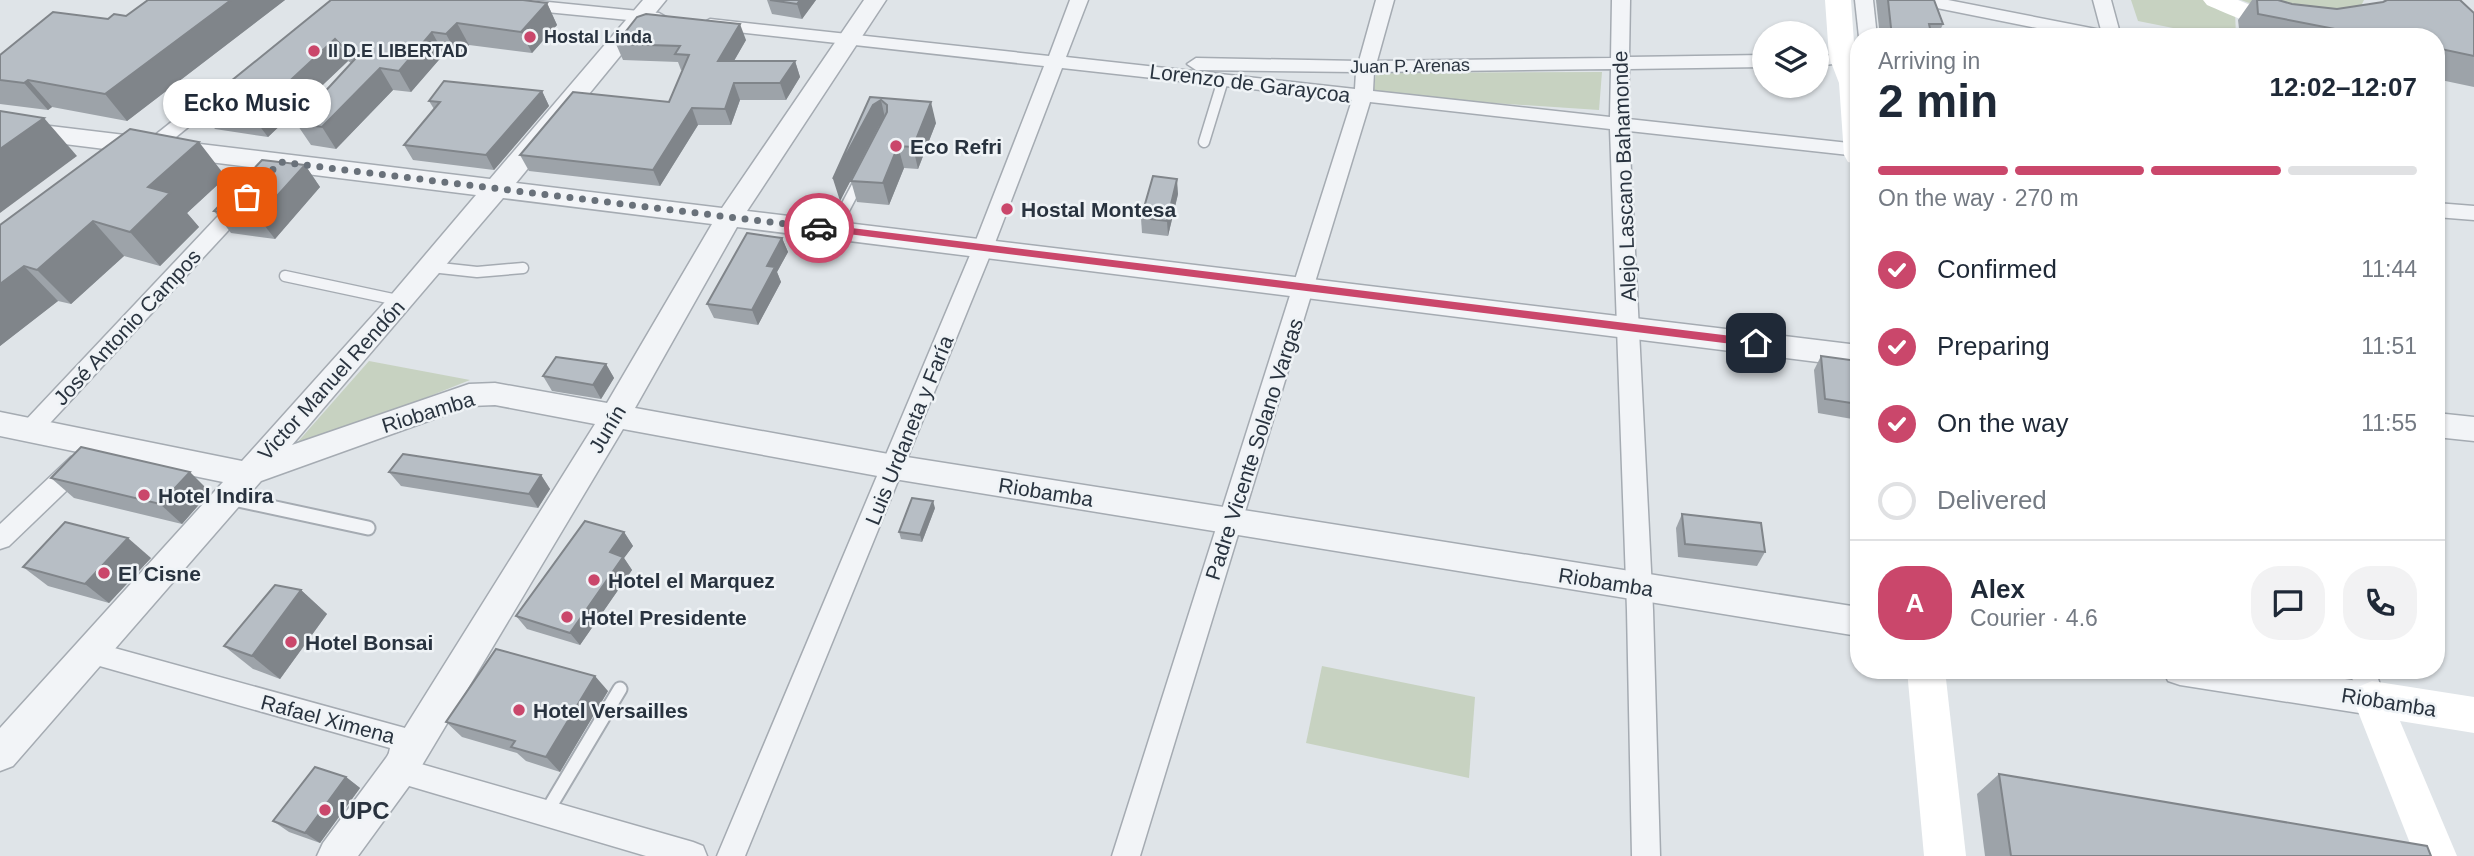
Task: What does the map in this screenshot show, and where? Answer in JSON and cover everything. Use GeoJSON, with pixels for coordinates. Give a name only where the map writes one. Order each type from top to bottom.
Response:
{"type":"FeatureCollection","features":[{"type":"Feature","properties":{"kind":"main road"},"geometry":{"type":"LineString","coordinates":[[2216,0],[2252,15],[2302,25]]}},
{"type":"Feature","properties":{"kind":"main road"},"geometry":{"type":"LineString","coordinates":[[1838,7],[1842,57],[1850,71]]}},
{"type":"Feature","properties":{"kind":"main road"},"geometry":{"type":"LineString","coordinates":[[1927,679],[1945,856]]}},
{"type":"Feature","properties":{"kind":"main road"},"geometry":{"type":"LineString","coordinates":[[2367,684],[2436,856]]}},
{"type":"Feature","properties":{"kind":"main road","name":"Riobamba"},"geometry":{"type":"LineString","coordinates":[[2367,684],[2474,715]]}},
{"type":"Feature","properties":{"kind":"street","name":"Lorenzo de Garaycoa"},"geometry":{"type":"LineString","coordinates":[[475,0],[638,5],[688,21],[1850,151]]}},
{"type":"Feature","properties":{"kind":"street","name":"Junín"},"geometry":{"type":"LineString","coordinates":[[336,856],[399,770],[615,416],[730,216],[875,0]]}},
{"type":"Feature","properties":{"kind":"street","name":"Luis Urdaneta y Faría"},"geometry":{"type":"LineString","coordinates":[[731,856],[894,467],[1079,0]]}},
{"type":"Feature","properties":{"kind":"street","name":"Padre Vicente Solano Vargas"},"geometry":{"type":"LineString","coordinates":[[1126,856],[1230,520],[1306,288],[1363,96],[1366,67],[1385,0]]}},
{"type":"Feature","properties":{"kind":"street","name":"Alejo Lascano Bahamonde"},"geometry":{"type":"LineString","coordinates":[[1621,0],[1619,124],[1639,588],[1646,856]]}},
{"type":"Feature","properties":{"kind":"street"},"geometry":{"type":"LineString","coordinates":[[1864,0],[1867,28]]}},
{"type":"Feature","properties":{"kind":"street"},"geometry":{"type":"LineString","coordinates":[[1922,0],[2066,28]]}},
{"type":"Feature","properties":{"kind":"street"},"geometry":{"type":"LineString","coordinates":[[2102,0],[2110,28]]}},
{"type":"Feature","properties":{"kind":"street","name":"Victor Manuel Rendón"},"geometry":{"type":"LineString","coordinates":[[0,754],[431,267],[498,188],[638,5]]}},
{"type":"Feature","properties":{"kind":"street","name":"Juan P. Arenas"},"geometry":{"type":"LineString","coordinates":[[1057,61],[1366,67],[1752,61]]}},
{"type":"Feature","properties":{"kind":"street"},"geometry":{"type":"LineString","coordinates":[[131,163],[240,76]]}},
{"type":"Feature","properties":{"kind":"street"},"geometry":{"type":"LineString","coordinates":[[0,128],[1850,355]]}},
{"type":"Feature","properties":{"kind":"street","name":"José Antonio Campos"},"geometry":{"type":"LineString","coordinates":[[30,430],[280,162]]}},
{"type":"Feature","properties":{"kind":"street"},"geometry":{"type":"LineString","coordinates":[[2445,211],[2474,213]]}},
{"type":"Feature","properties":{"kind":"street","name":"Riobamba"},"geometry":{"type":"LineString","coordinates":[[246,474],[469,395],[495,394],[894,467],[1850,621]]}},
{"type":"Feature","properties":{"kind":"street"},"geometry":{"type":"LineString","coordinates":[[0,424],[246,474]]}},
{"type":"Feature","properties":{"kind":"street"},"geometry":{"type":"LineString","coordinates":[[2445,426],[2474,429]]}},
{"type":"Feature","properties":{"kind":"street"},"geometry":{"type":"LineString","coordinates":[[0,539],[99,445]]}},
{"type":"Feature","properties":{"kind":"street","name":"Rafael Ximena"},"geometry":{"type":"LineString","coordinates":[[89,652],[405,740],[399,770],[693,856]]}},
{"type":"Feature","properties":{"kind":"street","name":"Riobamba"},"geometry":{"type":"LineString","coordinates":[[2300,679],[2367,684]]}},
{"type":"Feature","properties":{"kind":"lane"},"geometry":{"type":"LineString","coordinates":[[1203,142],[1223,80]]}},
{"type":"Feature","properties":{"kind":"lane"},"geometry":{"type":"LineString","coordinates":[[834,229],[869,163]]}},
{"type":"Feature","properties":{"kind":"lane"},"geometry":{"type":"LineString","coordinates":[[431,267],[451,271],[491,272],[523,268]]}},
{"type":"Feature","properties":{"kind":"lane"},"geometry":{"type":"LineString","coordinates":[[285,276],[402,301]]}},
{"type":"Feature","properties":{"kind":"lane"},"geometry":{"type":"LineString","coordinates":[[225,497],[368,528]]}},
{"type":"Feature","properties":{"kind":"lane"},"geometry":{"type":"LineString","coordinates":[[546,813],[620,689]]}},
{"type":"Feature","properties":{"kind":"green space"},"geometry":{"type":"Polygon","coordinates":[[[2131,0],[2210,0],[2235,11],[2236,28],[2173,28],[2138,21],[2131,0]]]}},
{"type":"Feature","properties":{"kind":"green space"},"geometry":{"type":"Polygon","coordinates":[[[2241,0],[2364,0],[2361,6],[2345,12],[2268,10],[2241,0]]]}},
{"type":"Feature","properties":{"kind":"green space"},"geometry":{"type":"Polygon","coordinates":[[[1602,72],[1599,110],[1373,95],[1376,73],[1602,72]]]}},
{"type":"Feature","properties":{"kind":"green space"},"geometry":{"type":"Polygon","coordinates":[[[369,361],[470,380],[288,453],[369,361]]]}},
{"type":"Feature","properties":{"kind":"green space"},"geometry":{"type":"Polygon","coordinates":[[[1322,666],[1475,697],[1469,778],[1306,743],[1322,666]]]}},
{"type":"Feature","properties":{"kind":"building"},"geometry":{"type":"Polygon","coordinates":[[[148,0],[231,0],[105,94],[28,80],[24,83],[0,80],[0,55],[53,12],[108,19],[114,14],[126,16],[148,0]]]}},
{"type":"Feature","properties":{"kind":"building"},"geometry":{"type":"Polygon","coordinates":[[[331,0],[523,0],[547,3],[521,32],[457,23],[446,34],[432,32],[399,71],[380,68],[322,127],[296,123],[355,59],[335,39],[252,116],[199,107],[331,0]]]}},
{"type":"Feature","properties":{"kind":"building"},"geometry":{"type":"Polygon","coordinates":[[[770,0],[800,0],[797,4],[770,0]]]}},
{"type":"Feature","properties":{"kind":"building"},"geometry":{"type":"Polygon","coordinates":[[[1888,0],[1934,0],[1943,24],[1929,24],[1930,28],[1891,28],[1888,0]]]}},
{"type":"Feature","properties":{"kind":"building"},"geometry":{"type":"Polygon","coordinates":[[[2257,0],[2278,0],[2337,9],[2387,0],[2460,0],[2474,13],[2474,56],[2445,50],[2445,28],[2330,28],[2258,14],[2257,0]]]}},
{"type":"Feature","properties":{"kind":"building"},"geometry":{"type":"Polygon","coordinates":[[[646,14],[740,24],[718,61],[795,61],[780,83],[734,83],[725,109],[692,108],[653,170],[520,155],[573,92],[669,102],[689,55],[675,54],[680,46],[616,44],[637,17],[646,14]]]}},
{"type":"Feature","properties":{"kind":"building"},"geometry":{"type":"Polygon","coordinates":[[[444,81],[542,91],[486,155],[404,145],[440,102],[429,101],[444,81]]]}},
{"type":"Feature","properties":{"kind":"building"},"geometry":{"type":"Polygon","coordinates":[[[870,97],[931,102],[913,147],[898,146],[883,183],[851,181],[887,112],[887,105],[881,100],[873,105],[833,179],[870,97]]]}},
{"type":"Feature","properties":{"kind":"building"},"geometry":{"type":"Polygon","coordinates":[[[0,111],[44,118],[0,149],[0,111]]]}},
{"type":"Feature","properties":{"kind":"building"},"geometry":{"type":"Polygon","coordinates":[[[130,129],[199,142],[148,187],[170,193],[130,232],[93,221],[37,270],[24,266],[0,284],[0,225],[130,129]]]}},
{"type":"Feature","properties":{"kind":"building"},"geometry":{"type":"Polygon","coordinates":[[[262,160],[305,165],[258,217],[214,211],[262,160]]]}},
{"type":"Feature","properties":{"kind":"building"},"geometry":{"type":"Polygon","coordinates":[[[1153,176],[1177,179],[1167,221],[1141,218],[1153,176]]]}},
{"type":"Feature","properties":{"kind":"building"},"geometry":{"type":"Polygon","coordinates":[[[747,233],[782,238],[767,266],[775,267],[752,310],[707,304],[747,233]]]}},
{"type":"Feature","properties":{"kind":"building"},"geometry":{"type":"Polygon","coordinates":[[[1821,356],[1850,360],[1850,403],[1825,399],[1821,356]]]}},
{"type":"Feature","properties":{"kind":"building"},"geometry":{"type":"Polygon","coordinates":[[[556,357],[606,364],[593,385],[543,376],[556,357]]]}},
{"type":"Feature","properties":{"kind":"building"},"geometry":{"type":"Polygon","coordinates":[[[81,447],[190,472],[160,504],[51,478],[81,447]]]}},
{"type":"Feature","properties":{"kind":"building"},"geometry":{"type":"Polygon","coordinates":[[[403,454],[541,475],[529,494],[389,472],[403,454]]]}},
{"type":"Feature","properties":{"kind":"building"},"geometry":{"type":"Polygon","coordinates":[[[912,498],[933,501],[920,535],[899,532],[912,498]]]}},
{"type":"Feature","properties":{"kind":"building"},"geometry":{"type":"Polygon","coordinates":[[[1682,514],[1761,523],[1765,552],[1685,544],[1682,514]]]}},
{"type":"Feature","properties":{"kind":"building"},"geometry":{"type":"Polygon","coordinates":[[[585,521],[624,532],[610,552],[623,557],[570,633],[516,616],[585,521]]]}},
{"type":"Feature","properties":{"kind":"building"},"geometry":{"type":"Polygon","coordinates":[[[65,522],[128,538],[85,584],[23,567],[65,522]]]}},
{"type":"Feature","properties":{"kind":"building"},"geometry":{"type":"Polygon","coordinates":[[[275,585],[301,590],[252,656],[224,646],[275,585]]]}},
{"type":"Feature","properties":{"kind":"building"},"geometry":{"type":"Polygon","coordinates":[[[496,649],[595,676],[546,757],[511,747],[515,741],[446,722],[496,649]]]}},
{"type":"Feature","properties":{"kind":"building"},"geometry":{"type":"Polygon","coordinates":[[[315,767],[346,777],[305,833],[273,821],[315,767]]]}},
{"type":"Feature","properties":{"kind":"building"},"geometry":{"type":"Polygon","coordinates":[[[1999,774],[2427,846],[2431,856],[2011,856],[1999,774]]]}},
{"type":"Feature","properties":{"kind":"way so far"},"geometry":{"type":"LineString","coordinates":[[247,197],[280,162],[819,228]]}},
{"type":"Feature","properties":{"kind":"place","name":"Hostal Linda"},"geometry":{"type":"Point","coordinates":[530,37]}},
{"type":"Feature","properties":{"kind":"place","name":"II D.E LIBERTAD"},"geometry":{"type":"Point","coordinates":[314,51]}},
{"type":"Feature","properties":{"kind":"place","name":"Eco Refri"},"geometry":{"type":"Point","coordinates":[896,146]}},
{"type":"Feature","properties":{"kind":"place","name":"Ecko Music"},"geometry":{"type":"Point","coordinates":[247,197]}},
{"type":"Feature","properties":{"kind":"place","name":"Hostal Montesa"},"geometry":{"type":"Point","coordinates":[1007,209]}},
{"type":"Feature","properties":{"kind":"place","name":"Hotel Indira"},"geometry":{"type":"Point","coordinates":[144,495]}},
{"type":"Feature","properties":{"kind":"place","name":"El Cisne"},"geometry":{"type":"Point","coordinates":[104,573]}},
{"type":"Feature","properties":{"kind":"place","name":"Hotel el Marquez"},"geometry":{"type":"Point","coordinates":[594,580]}},
{"type":"Feature","properties":{"kind":"place","name":"Hotel Presidente"},"geometry":{"type":"Point","coordinates":[567,617]}},
{"type":"Feature","properties":{"kind":"place","name":"Hotel Bonsai"},"geometry":{"type":"Point","coordinates":[291,642]}},
{"type":"Feature","properties":{"kind":"place","name":"Hotel Versailles"},"geometry":{"type":"Point","coordinates":[519,710]}},
{"type":"Feature","properties":{"kind":"place","name":"UPC"},"geometry":{"type":"Point","coordinates":[325,810]}},
{"type":"Feature","properties":{"kind":"route"},"geometry":{"type":"LineString","coordinates":[[819,228],[1756,343]]}}]}
